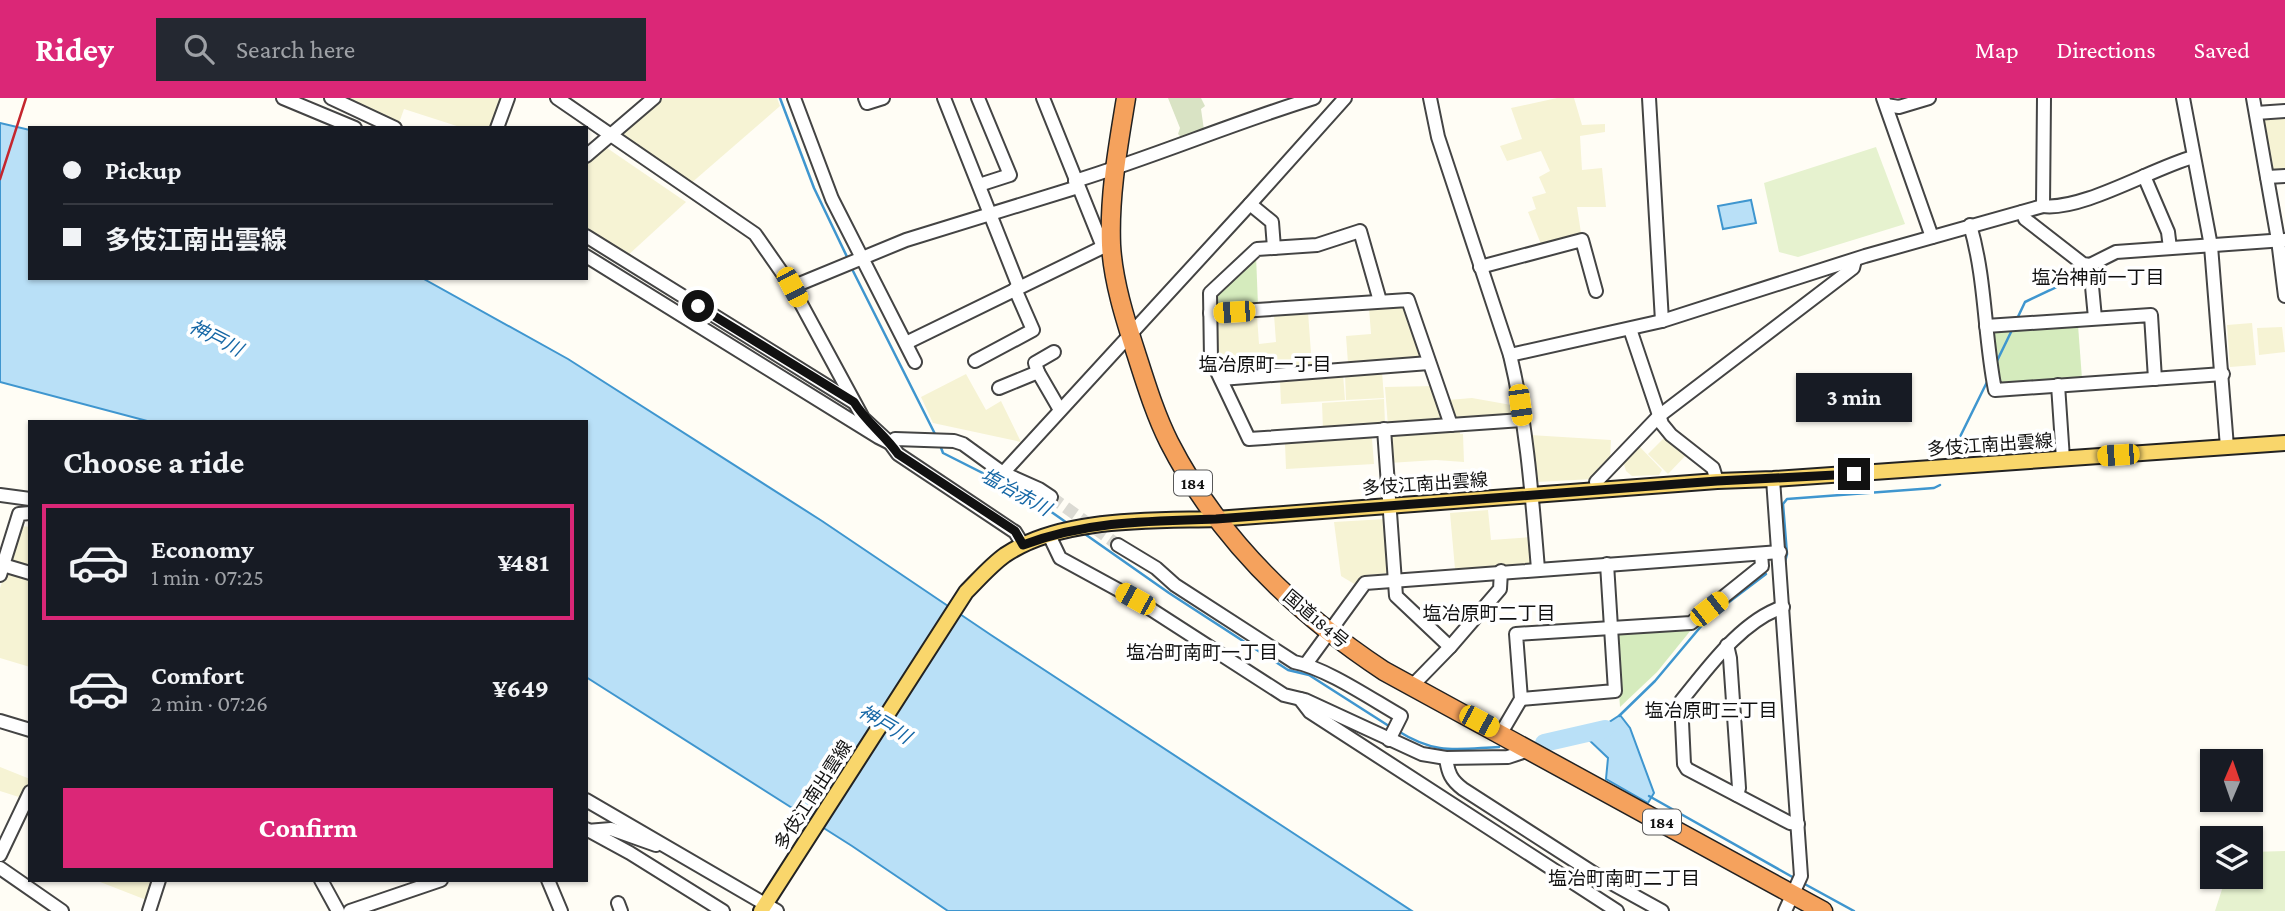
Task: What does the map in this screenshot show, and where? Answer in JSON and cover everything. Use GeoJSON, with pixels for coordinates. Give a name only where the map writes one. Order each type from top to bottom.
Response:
{"type":"FeatureCollection","features":[{"type":"Feature","properties":{"kind":"highway","name":"国道184号"},"geometry":{"type":"LineString","coordinates":[[1126,98],[1107,247],[1129,334],[1151,401],[1170,442],[1216,519],[1274,583],[1329,632],[1384,671],[1823,911]]}},
{"type":"Feature","properties":{"kind":"main road","name":"多伎江南出雲線"},"geometry":{"type":"LineString","coordinates":[[768,909],[774,891],[966,592],[991,565],[1007,554],[1049,536],[1083,527],[1134,521],[1216,519],[1717,481],[1773,480],[2285,443]]}},
{"type":"Feature","properties":{"kind":"street"},"geometry":{"type":"LineString","coordinates":[[283,98],[350,126]]}},
{"type":"Feature","properties":{"kind":"street"},"geometry":{"type":"LineString","coordinates":[[331,98],[391,126]]}},
{"type":"Feature","properties":{"kind":"street"},"geometry":{"type":"LineString","coordinates":[[498,126],[508,98]]}},
{"type":"Feature","properties":{"kind":"street"},"geometry":{"type":"LineString","coordinates":[[557,98],[755,234],[792,287],[863,418],[898,454],[1015,531],[1023,545]]}},
{"type":"Feature","properties":{"kind":"street"},"geometry":{"type":"LineString","coordinates":[[794,98],[832,199],[915,362]]}},
{"type":"Feature","properties":{"kind":"street"},"geometry":{"type":"LineString","coordinates":[[865,98],[867,103],[883,98]]}},
{"type":"Feature","properties":{"kind":"street"},"geometry":{"type":"LineString","coordinates":[[944,98],[1033,330],[975,361]]}},
{"type":"Feature","properties":{"kind":"street"},"geometry":{"type":"LineString","coordinates":[[978,98],[1010,175],[979,185]]}},
{"type":"Feature","properties":{"kind":"street"},"geometry":{"type":"LineString","coordinates":[[906,343],[1107,247],[1077,184],[1042,98]]}},
{"type":"Feature","properties":{"kind":"street"},"geometry":{"type":"LineString","coordinates":[[792,287],[906,240],[1077,184],[1259,115],[1314,98]]}},
{"type":"Feature","properties":{"kind":"street"},"geometry":{"type":"LineString","coordinates":[[1003,473],[1345,98]]}},
{"type":"Feature","properties":{"kind":"street"},"geometry":{"type":"LineString","coordinates":[[1430,98],[1438,137],[1510,355],[1518,389],[1538,569]]}},
{"type":"Feature","properties":{"kind":"street"},"geometry":{"type":"LineString","coordinates":[[1649,98],[1662,321]]}},
{"type":"Feature","properties":{"kind":"street"},"geometry":{"type":"LineString","coordinates":[[1885,101],[1899,107],[1929,98]]}},
{"type":"Feature","properties":{"kind":"street"},"geometry":{"type":"LineString","coordinates":[[2043,206],[2044,98]]}},
{"type":"Feature","properties":{"kind":"street"},"geometry":{"type":"LineString","coordinates":[[2182,98],[2211,246],[2227,447]]}},
{"type":"Feature","properties":{"kind":"street"},"geometry":{"type":"LineString","coordinates":[[2253,98],[2282,240],[2285,296]]}},
{"type":"Feature","properties":{"kind":"street"},"geometry":{"type":"LineString","coordinates":[[588,154],[649,100]]}},
{"type":"Feature","properties":{"kind":"street"},"geometry":{"type":"LineString","coordinates":[[1885,101],[1932,237]]}},
{"type":"Feature","properties":{"kind":"street"},"geometry":{"type":"LineString","coordinates":[[2256,113],[2285,111]]}},
{"type":"Feature","properties":{"kind":"street"},"geometry":{"type":"LineString","coordinates":[[1510,355],[1662,321],[1970,225],[2043,206],[2064,205],[2193,157]]}},
{"type":"Feature","properties":{"kind":"street"},"geometry":{"type":"LineString","coordinates":[[2144,176],[2168,232],[2170,248]]}},
{"type":"Feature","properties":{"kind":"street"},"geometry":{"type":"LineString","coordinates":[[2267,177],[2285,176]]}},
{"type":"Feature","properties":{"kind":"street"},"geometry":{"type":"LineString","coordinates":[[1250,204],[1272,222],[1274,248]]}},
{"type":"Feature","properties":{"kind":"street"},"geometry":{"type":"LineString","coordinates":[[2022,212],[2034,227],[2082,264],[2090,265],[2116,252],[2282,240]]}},
{"type":"Feature","properties":{"kind":"street"},"geometry":{"type":"LineString","coordinates":[[1970,225],[1977,250],[1988,359],[1995,390],[2223,374]]}},
{"type":"Feature","properties":{"kind":"street"},"geometry":{"type":"LineString","coordinates":[[1380,301],[1360,231],[1317,245],[1257,249],[1210,293],[1211,359],[1249,439],[1522,421]]}},
{"type":"Feature","properties":{"kind":"street"},"geometry":{"type":"LineString","coordinates":[[588,237],[854,402]]}},
{"type":"Feature","properties":{"kind":"street"},"geometry":{"type":"LineString","coordinates":[[1480,267],[1582,240],[1596,291]]}},
{"type":"Feature","properties":{"kind":"street"},"geometry":{"type":"LineString","coordinates":[[588,257],[890,443]]}},
{"type":"Feature","properties":{"kind":"street"},"geometry":{"type":"LineString","coordinates":[[1596,482],[1659,416],[1853,268],[1855,260]]}},
{"type":"Feature","properties":{"kind":"street"},"geometry":{"type":"LineString","coordinates":[[2090,265],[2095,318]]}},
{"type":"Feature","properties":{"kind":"street"},"geometry":{"type":"LineString","coordinates":[[1210,313],[1408,300],[1451,425]]}},
{"type":"Feature","properties":{"kind":"street"},"geometry":{"type":"LineString","coordinates":[[1986,326],[2151,315],[2155,379]]}},
{"type":"Feature","properties":{"kind":"street"},"geometry":{"type":"LineString","coordinates":[[1630,329],[1662,424],[1671,435],[1713,468],[1717,481]]}},
{"type":"Feature","properties":{"kind":"street"},"geometry":{"type":"LineString","coordinates":[[1055,352],[1035,363],[1060,410]]}},
{"type":"Feature","properties":{"kind":"street"},"geometry":{"type":"LineString","coordinates":[[1221,379],[1429,363]]}},
{"type":"Feature","properties":{"kind":"street"},"geometry":{"type":"LineString","coordinates":[[999,388],[1038,372]]}},
{"type":"Feature","properties":{"kind":"street"},"geometry":{"type":"LineString","coordinates":[[2058,385],[2063,458]]}},
{"type":"Feature","properties":{"kind":"street"},"geometry":{"type":"LineString","coordinates":[[1384,429],[1396,596],[1450,647]]}},
{"type":"Feature","properties":{"kind":"street"},"geometry":{"type":"LineString","coordinates":[[890,443],[895,439],[954,440],[1003,473],[1040,489],[1051,497]]}},
{"type":"Feature","properties":{"kind":"street"},"geometry":{"type":"LineString","coordinates":[[1773,480],[1801,876],[1785,911]]}},
{"type":"Feature","properties":{"kind":"street"},"geometry":{"type":"LineString","coordinates":[[0,495],[28,499]]}},
{"type":"Feature","properties":{"kind":"street"},"geometry":{"type":"LineString","coordinates":[[28,513],[19,514],[1,570],[28,573]]}},
{"type":"Feature","properties":{"kind":"street"},"geometry":{"type":"LineString","coordinates":[[1049,536],[1060,558],[1135,599],[1283,695],[1393,731],[1422,754],[1446,758],[1508,757],[1529,750]]}},
{"type":"Feature","properties":{"kind":"street"},"geometry":{"type":"LineString","coordinates":[[1118,545],[1294,662],[1306,664],[1401,716],[1393,731]]}},
{"type":"Feature","properties":{"kind":"street"},"geometry":{"type":"LineString","coordinates":[[1306,664],[1365,583],[1780,552]]}},
{"type":"Feature","properties":{"kind":"street"},"geometry":{"type":"LineString","coordinates":[[1501,733],[1521,699],[1516,634],[1691,623],[1762,566],[1761,554]]}},
{"type":"Feature","properties":{"kind":"street"},"geometry":{"type":"LineString","coordinates":[[1521,699],[1615,691],[1607,564]]}},
{"type":"Feature","properties":{"kind":"street"},"geometry":{"type":"LineString","coordinates":[[1412,686],[1500,589],[1501,571]]}},
{"type":"Feature","properties":{"kind":"street"},"geometry":{"type":"LineString","coordinates":[[1783,607],[1771,611],[1727,645],[1681,701],[1684,764],[1687,769],[1790,823],[1798,824]]}},
{"type":"Feature","properties":{"kind":"street"},"geometry":{"type":"LineString","coordinates":[[1727,645],[1739,788],[1737,795]]}},
{"type":"Feature","properties":{"kind":"street"},"geometry":{"type":"LineString","coordinates":[[1300,699],[1310,712],[1617,911]]}},
{"type":"Feature","properties":{"kind":"street"},"geometry":{"type":"LineString","coordinates":[[0,721],[28,729]]}},
{"type":"Feature","properties":{"kind":"street"},"geometry":{"type":"LineString","coordinates":[[1446,758],[1447,773],[1454,782],[1595,874],[1662,911]]}},
{"type":"Feature","properties":{"kind":"street"},"geometry":{"type":"LineString","coordinates":[[0,855],[28,796]]}},
{"type":"Feature","properties":{"kind":"street"},"geometry":{"type":"LineString","coordinates":[[588,801],[676,851],[768,909]]}},
{"type":"Feature","properties":{"kind":"street"},"geometry":{"type":"LineString","coordinates":[[588,830],[611,829],[676,851]]}},
{"type":"Feature","properties":{"kind":"street"},"geometry":{"type":"LineString","coordinates":[[588,831],[630,853],[723,911]]}},
{"type":"Feature","properties":{"kind":"street"},"geometry":{"type":"LineString","coordinates":[[0,868],[62,911]]}},
{"type":"Feature","properties":{"kind":"street"},"geometry":{"type":"LineString","coordinates":[[149,911],[158,882]]}},
{"type":"Feature","properties":{"kind":"street"},"geometry":{"type":"LineString","coordinates":[[322,882],[338,911]]}},
{"type":"Feature","properties":{"kind":"street"},"geometry":{"type":"LineString","coordinates":[[350,911],[435,882]]}},
{"type":"Feature","properties":{"kind":"street"},"geometry":{"type":"LineString","coordinates":[[549,882],[561,911]]}},
{"type":"Feature","properties":{"kind":"shaded area"},"geometry":{"type":"Polygon","coordinates":[[[345,98],[502,98],[493,126],[457,126],[404,109],[399,123],[345,98]]]}},
{"type":"Feature","properties":{"kind":"shaded area"},"geometry":{"type":"Polygon","coordinates":[[[662,98],[777,98],[780,106],[689,185],[618,137],[662,98]]]}},
{"type":"Feature","properties":{"kind":"shaded area"},"geometry":{"type":"Polygon","coordinates":[[[1557,98],[1574,98],[1582,125],[1605,124],[1605,132],[1580,136],[1582,170],[1602,168],[1606,207],[1577,207],[1581,233],[1541,244],[1528,212],[1536,209],[1532,197],[1546,193],[1539,177],[1550,171],[1541,151],[1507,161],[1500,146],[1522,139],[1511,108],[1557,98]]]}},
{"type":"Feature","properties":{"kind":"shaded area"},"geometry":{"type":"Polygon","coordinates":[[[2285,117],[2285,170],[2272,171],[2263,119],[2285,117]]]}},
{"type":"Feature","properties":{"kind":"shaded area"},"geometry":{"type":"Polygon","coordinates":[[[607,148],[686,202],[626,257],[588,228],[588,163],[607,148]]]}},
{"type":"Feature","properties":{"kind":"shaded area"},"geometry":{"type":"Polygon","coordinates":[[[1404,306],[1424,356],[1421,359],[1348,363],[1346,336],[1371,334],[1369,308],[1404,306]]]}},
{"type":"Feature","properties":{"kind":"shaded area"},"geometry":{"type":"Polygon","coordinates":[[[1308,312],[1312,367],[1227,373],[1222,371],[1216,357],[1216,323],[1220,319],[1257,316],[1259,344],[1276,342],[1274,315],[1308,312]]]}},
{"type":"Feature","properties":{"kind":"shaded area"},"geometry":{"type":"Polygon","coordinates":[[[2252,323],[2256,365],[2230,367],[2227,325],[2252,323]]]}},
{"type":"Feature","properties":{"kind":"shaded area"},"geometry":{"type":"Polygon","coordinates":[[[2282,327],[2285,352],[2259,355],[2257,328],[2282,327]]]}},
{"type":"Feature","properties":{"kind":"shaded area"},"geometry":{"type":"Polygon","coordinates":[[[1382,372],[1384,398],[1346,400],[1345,374],[1382,372]]]}},
{"type":"Feature","properties":{"kind":"shaded area"},"geometry":{"type":"Polygon","coordinates":[[[966,374],[986,410],[1001,401],[1021,442],[933,423],[921,397],[966,374]]]}},
{"type":"Feature","properties":{"kind":"shaded area"},"geometry":{"type":"Polygon","coordinates":[[[1343,374],[1345,400],[1281,404],[1280,381],[1284,381],[1284,378],[1343,374]]]}},
{"type":"Feature","properties":{"kind":"shaded area"},"geometry":{"type":"Polygon","coordinates":[[[1435,386],[1444,419],[1388,426],[1385,387],[1435,386]]]}},
{"type":"Feature","properties":{"kind":"shaded area"},"geometry":{"type":"Polygon","coordinates":[[[1472,398],[1517,406],[1518,414],[1454,419],[1448,400],[1472,398]]]}},
{"type":"Feature","properties":{"kind":"shaded area"},"geometry":{"type":"Polygon","coordinates":[[[1384,399],[1385,424],[1323,430],[1322,403],[1384,399]]]}},
{"type":"Feature","properties":{"kind":"shaded area"},"geometry":{"type":"Polygon","coordinates":[[[1460,430],[1460,434],[1463,434],[1464,462],[1436,460],[1389,463],[1390,435],[1460,430]]]}},
{"type":"Feature","properties":{"kind":"shaded area"},"geometry":{"type":"Polygon","coordinates":[[[1530,435],[1611,440],[1610,462],[1593,479],[1537,482],[1530,435]]]}},
{"type":"Feature","properties":{"kind":"shaded area"},"geometry":{"type":"Polygon","coordinates":[[[1369,436],[1372,439],[1374,464],[1286,469],[1285,443],[1369,436]]]}},
{"type":"Feature","properties":{"kind":"shaded area"},"geometry":{"type":"Polygon","coordinates":[[[1666,436],[1687,454],[1668,474],[1648,454],[1666,436]]]}},
{"type":"Feature","properties":{"kind":"shaded area"},"geometry":{"type":"Polygon","coordinates":[[[1637,444],[1662,470],[1659,475],[1632,476],[1626,471],[1623,461],[1637,444]]]}},
{"type":"Feature","properties":{"kind":"shaded area"},"geometry":{"type":"Polygon","coordinates":[[[1488,510],[1491,540],[1532,537],[1533,564],[1455,569],[1450,513],[1488,510]]]}},
{"type":"Feature","properties":{"kind":"shaded area"},"geometry":{"type":"Polygon","coordinates":[[[1385,519],[1390,573],[1366,575],[1356,585],[1341,576],[1334,522],[1385,519]]]}},
{"type":"Feature","properties":{"kind":"shaded area"},"geometry":{"type":"Polygon","coordinates":[[[21,526],[28,527],[28,568],[9,563],[21,526]]]}},
{"type":"Feature","properties":{"kind":"shaded area"},"geometry":{"type":"Polygon","coordinates":[[[6,571],[28,577],[28,666],[0,658],[0,588],[6,571]]]}},
{"type":"Feature","properties":{"kind":"shaded area"},"geometry":{"type":"Polygon","coordinates":[[[0,767],[28,778],[22,798],[0,791],[0,767]]]}},
{"type":"Feature","properties":{"kind":"shaded area"},"geometry":{"type":"Polygon","coordinates":[[[100,882],[155,882],[149,901],[100,882]]]}},
{"type":"Feature","properties":{"kind":"green space"},"geometry":{"type":"Polygon","coordinates":[[[1168,98],[1201,98],[1205,106],[1201,109],[1204,130],[1184,140],[1178,134],[1180,128],[1168,98]]]}},
{"type":"Feature","properties":{"kind":"green space"},"geometry":{"type":"Polygon","coordinates":[[[1876,147],[1905,224],[1798,257],[1779,252],[1764,183],[1876,147]]]}},
{"type":"Feature","properties":{"kind":"green space"},"geometry":{"type":"Polygon","coordinates":[[[1256,255],[1258,306],[1217,309],[1213,294],[1256,255]]]}},
{"type":"Feature","properties":{"kind":"green space"},"geometry":{"type":"Polygon","coordinates":[[[2078,325],[2082,379],[2000,385],[1991,333],[1994,330],[2078,325]]]}},
{"type":"Feature","properties":{"kind":"green space"},"geometry":{"type":"Polygon","coordinates":[[[1695,625],[1657,672],[1620,707],[1615,634],[1618,631],[1695,625]]]}},
{"type":"Feature","properties":{"kind":"green space"},"geometry":{"type":"Polygon","coordinates":[[[2285,851],[2285,911],[2215,911],[2222,889],[2263,889],[2263,852],[2285,851]]]}},
{"type":"Feature","properties":{"kind":"water","name":"神戸川"},"geometry":{"type":"Polygon","coordinates":[[[0,123],[28,130],[28,280],[426,280],[568,359],[822,521],[1412,911],[948,911],[852,846],[588,678],[588,420],[143,420],[0,382],[0,123]]]}},
{"type":"Feature","properties":{"kind":"water"},"geometry":{"type":"Polygon","coordinates":[[[1751,200],[1756,223],[1723,229],[1718,206],[1751,200]]]}},
{"type":"Feature","properties":{"kind":"water"},"geometry":{"type":"Polygon","coordinates":[[[1620,715],[1630,728],[1654,793],[1648,803],[1606,779],[1608,758],[1588,739],[1584,730],[1606,724],[1620,715]]]}},
{"type":"Feature","properties":{"kind":"waterway","name":"塩冶赤川"},"geometry":{"type":"LineString","coordinates":[[780,98],[814,188],[849,261]]}},
{"type":"Feature","properties":{"kind":"waterway","name":"塩冶赤川"},"geometry":{"type":"LineString","coordinates":[[851,267],[936,436]]}},
{"type":"Feature","properties":{"kind":"waterway"},"geometry":{"type":"LineString","coordinates":[[2016,321],[2025,302],[2086,273]]}},
{"type":"Feature","properties":{"kind":"waterway"},"geometry":{"type":"LineString","coordinates":[[1995,365],[2012,330]]}},
{"type":"Feature","properties":{"kind":"waterway"},"geometry":{"type":"LineString","coordinates":[[1953,451],[1988,380]]}},
{"type":"Feature","properties":{"kind":"waterway","name":"塩冶赤川"},"geometry":{"type":"LineString","coordinates":[[940,445],[943,453],[1030,497],[1070,525]]}},
{"type":"Feature","properties":{"kind":"waterway"},"geometry":{"type":"LineString","coordinates":[[1785,562],[1787,554],[1783,504],[1787,499],[1934,488],[1940,485]]}},
{"type":"Feature","properties":{"kind":"waterway","name":"塩冶赤川"},"geometry":{"type":"LineString","coordinates":[[1082,532],[1169,593],[1288,670],[1309,675],[1392,728]]}},
{"type":"Feature","properties":{"kind":"waterway"},"geometry":{"type":"LineString","coordinates":[[1619,716],[1655,681],[1708,618],[1766,574]]}},
{"type":"Feature","properties":{"kind":"waterway","name":"塩冶赤川"},"geometry":{"type":"LineString","coordinates":[[1544,743],[1605,729]]}},
{"type":"Feature","properties":{"kind":"waterway","name":"塩冶赤川"},"geometry":{"type":"LineString","coordinates":[[1398,731],[1424,744],[1447,749],[1499,747]]}},
{"type":"Feature","properties":{"kind":"waterway"},"geometry":{"type":"LineString","coordinates":[[1649,796],[1796,879]]}},
{"type":"Feature","properties":{"kind":"waterway"},"geometry":{"type":"LineString","coordinates":[[1801,882],[1854,911]]}},
{"type":"Feature","properties":{"kind":"tunnel"},"geometry":{"type":"LineString","coordinates":[[1051,497],[1118,545]]}},
{"type":"Feature","properties":{"kind":"railway"},"geometry":{"type":"LineString","coordinates":[[0,179],[26,98]]}},
{"type":"Feature","properties":{"kind":"district","name":"塩冶神前一丁目"},"geometry":{"type":"Point","coordinates":[2098,277]}},
{"type":"Feature","properties":{"kind":"district","name":"塩冶原町一丁目"},"geometry":{"type":"Point","coordinates":[1265,364]}},
{"type":"Feature","properties":{"kind":"district","name":"塩冶原町二丁目"},"geometry":{"type":"Point","coordinates":[1489,613]}},
{"type":"Feature","properties":{"kind":"district","name":"塩冶町南町一丁目"},"geometry":{"type":"Point","coordinates":[1202,652]}},
{"type":"Feature","properties":{"kind":"district","name":"塩冶原町三丁目"},"geometry":{"type":"Point","coordinates":[1711,710]}},
{"type":"Feature","properties":{"kind":"district","name":"塩冶町南町二丁目"},"geometry":{"type":"Point","coordinates":[1624,878]}},
{"type":"Feature","properties":{"kind":"route"},"geometry":{"type":"LineString","coordinates":[[698,306],[854,402],[863,418],[898,454],[1015,531],[1023,545],[1083,527],[1134,521],[1216,519],[1717,481],[1854,474]]}}]}
